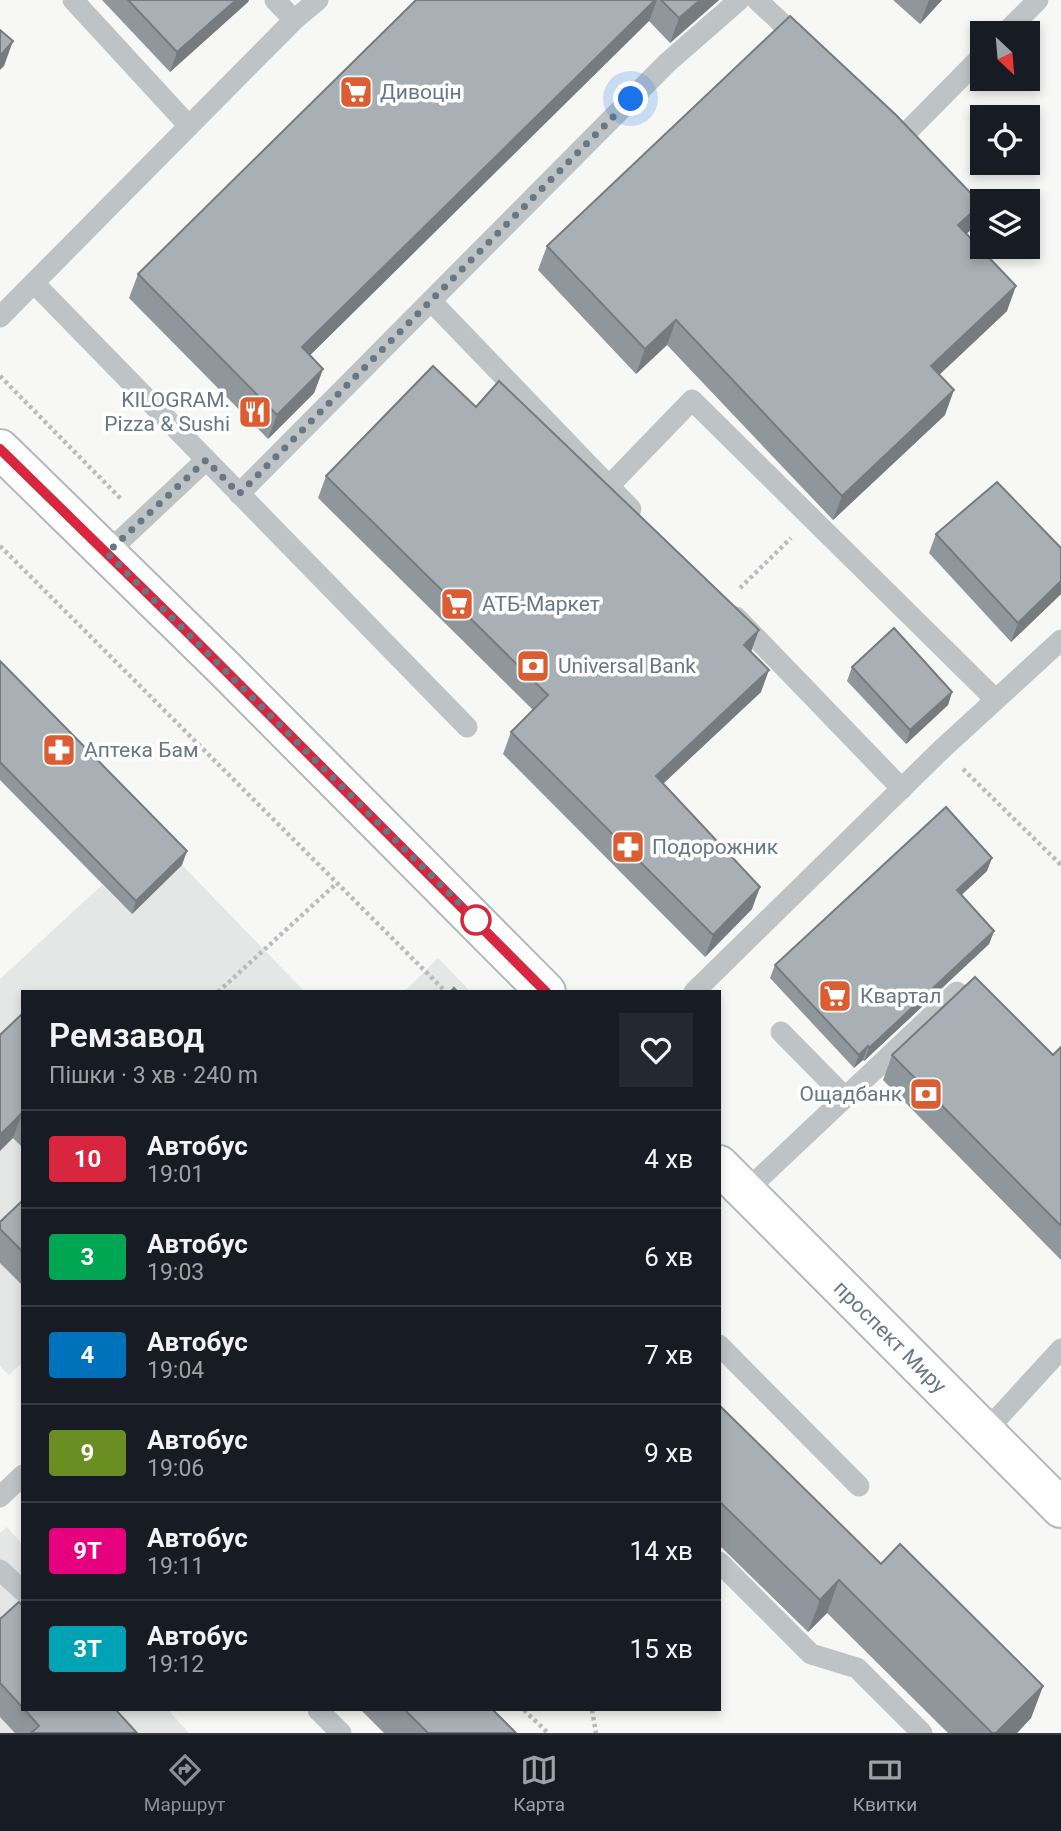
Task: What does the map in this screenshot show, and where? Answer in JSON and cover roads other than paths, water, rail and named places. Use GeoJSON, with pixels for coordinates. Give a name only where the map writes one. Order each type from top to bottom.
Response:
{"type":"FeatureCollection","features":[{"type":"Feature","properties":{"kind":"main road"},"geometry":{"type":"LineString","coordinates":[[0,449],[544,990]]}},
{"type":"Feature","properties":{"kind":"main road","name":"проспект Миру"},"geometry":{"type":"LineString","coordinates":[[732,1178],[1061,1508]]}},
{"type":"Feature","properties":{"kind":"lane"},"geometry":{"type":"LineString","coordinates":[[73,0],[189,125]]}},
{"type":"Feature","properties":{"kind":"lane"},"geometry":{"type":"LineString","coordinates":[[275,0],[294,20]]}},
{"type":"Feature","properties":{"kind":"lane"},"geometry":{"type":"LineString","coordinates":[[0,317],[294,20],[318,0]]}},
{"type":"Feature","properties":{"kind":"lane"},"geometry":{"type":"LineString","coordinates":[[239,494],[667,63],[739,0]]}},
{"type":"Feature","properties":{"kind":"lane"},"geometry":{"type":"LineString","coordinates":[[757,0],[815,54]]}},
{"type":"Feature","properties":{"kind":"lane"},"geometry":{"type":"LineString","coordinates":[[1017,21],[1038,0]]}},
{"type":"Feature","properties":{"kind":"lane"},"geometry":{"type":"LineString","coordinates":[[873,109],[902,136],[970,68]]}},
{"type":"Feature","properties":{"kind":"lane"},"geometry":{"type":"LineString","coordinates":[[34,283],[467,727]]}},
{"type":"Feature","properties":{"kind":"lane"},"geometry":{"type":"LineString","coordinates":[[431,301],[647,526]]}},
{"type":"Feature","properties":{"kind":"lane"},"geometry":{"type":"LineString","coordinates":[[609,486],[692,400],[995,699]]}},
{"type":"Feature","properties":{"kind":"lane"},"geometry":{"type":"LineString","coordinates":[[107,553],[206,460]]}},
{"type":"Feature","properties":{"kind":"lane"},"geometry":{"type":"LineString","coordinates":[[724,605],[902,789]]}},
{"type":"Feature","properties":{"kind":"lane"},"geometry":{"type":"LineString","coordinates":[[696,990],[942,749],[1061,640]]}},
{"type":"Feature","properties":{"kind":"lane"},"geometry":{"type":"LineString","coordinates":[[732,1178],[846,1098],[957,992]]}},
{"type":"Feature","properties":{"kind":"lane"},"geometry":{"type":"LineString","coordinates":[[780,1032],[846,1098]]}},
{"type":"Feature","properties":{"kind":"lane"},"geometry":{"type":"LineString","coordinates":[[721,1347],[859,1486]]}},
{"type":"Feature","properties":{"kind":"lane"},"geometry":{"type":"LineString","coordinates":[[985,1432],[1061,1349]]}},
{"type":"Feature","properties":{"kind":"lane"},"geometry":{"type":"LineString","coordinates":[[0,1497],[21,1477]]}},
{"type":"Feature","properties":{"kind":"lane"},"geometry":{"type":"LineString","coordinates":[[721,1564],[811,1654],[857,1668],[922,1733]]}},
{"type":"Feature","properties":{"kind":"lane"},"geometry":{"type":"LineString","coordinates":[[0,1570],[21,1589]]}},
{"type":"Feature","properties":{"kind":"lane"},"geometry":{"type":"LineString","coordinates":[[319,1711],[341,1733]]}},
{"type":"Feature","properties":{"kind":"place","name":"Дивоцін"},"geometry":{"type":"Point","coordinates":[356,92]}},
{"type":"Feature","properties":{"kind":"place","name":"KILOGRAM. Pizza & Sushi"},"geometry":{"type":"Point","coordinates":[255,412]}},
{"type":"Feature","properties":{"kind":"place","name":"АТБ-Маркет"},"geometry":{"type":"Point","coordinates":[457,604]}},
{"type":"Feature","properties":{"kind":"place","name":"Universal Bank"},"geometry":{"type":"Point","coordinates":[533,666]}},
{"type":"Feature","properties":{"kind":"place","name":"Аптека Бам"},"geometry":{"type":"Point","coordinates":[59,750]}},
{"type":"Feature","properties":{"kind":"place","name":"Подорожник"},"geometry":{"type":"Point","coordinates":[628,847]}},
{"type":"Feature","properties":{"kind":"place","name":"Квартал"},"geometry":{"type":"Point","coordinates":[835,996]}},
{"type":"Feature","properties":{"kind":"place","name":"Ощадбанк"},"geometry":{"type":"Point","coordinates":[926,1094]}}]}
